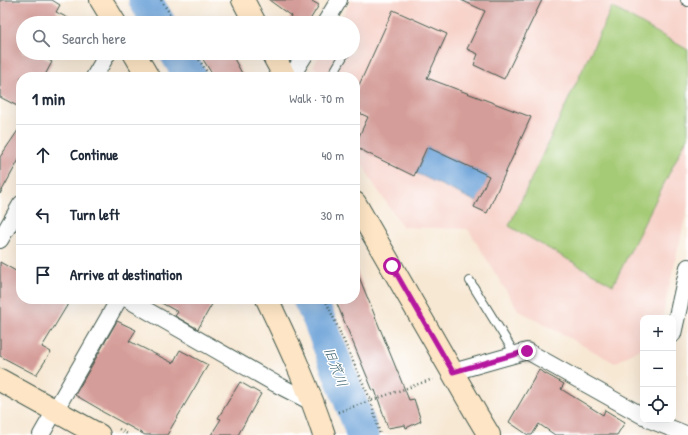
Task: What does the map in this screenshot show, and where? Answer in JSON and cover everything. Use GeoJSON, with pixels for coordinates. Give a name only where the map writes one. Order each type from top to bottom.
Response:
{"type":"FeatureCollection","features":[{"type":"Feature","properties":{"kind":"street"},"geometry":{"type":"LineString","coordinates":[[101,0],[111,16]]}},
{"type":"Feature","properties":{"kind":"street"},"geometry":{"type":"LineString","coordinates":[[243,0],[251,16]]}},
{"type":"Feature","properties":{"kind":"street"},"geometry":{"type":"LineString","coordinates":[[329,16],[339,0]]}},
{"type":"Feature","properties":{"kind":"street"},"geometry":{"type":"LineString","coordinates":[[97,72],[104,60]]}},
{"type":"Feature","properties":{"kind":"street"},"geometry":{"type":"LineString","coordinates":[[138,60],[145,72]]}},
{"type":"Feature","properties":{"kind":"street"},"geometry":{"type":"LineString","coordinates":[[276,60],[282,72]]}},
{"type":"Feature","properties":{"kind":"street"},"geometry":{"type":"LineString","coordinates":[[294,72],[302,60]]}},
{"type":"Feature","properties":{"kind":"street"},"geometry":{"type":"LineString","coordinates":[[360,212],[446,374],[477,415],[489,435]]}},
{"type":"Feature","properties":{"kind":"street"},"geometry":{"type":"LineString","coordinates":[[0,240],[16,213]]}},
{"type":"Feature","properties":{"kind":"street"},"geometry":{"type":"LineString","coordinates":[[676,321],[688,267]]}},
{"type":"Feature","properties":{"kind":"street"},"geometry":{"type":"LineString","coordinates":[[41,435],[116,304]]}},
{"type":"Feature","properties":{"kind":"street"},"geometry":{"type":"LineString","coordinates":[[136,304],[276,384],[313,403]]}},
{"type":"Feature","properties":{"kind":"street"},"geometry":{"type":"LineString","coordinates":[[269,304],[292,351],[324,435]]}},
{"type":"Feature","properties":{"kind":"street"},"geometry":{"type":"LineString","coordinates":[[446,374],[527,351],[640,414]]}},
{"type":"Feature","properties":{"kind":"street"},"geometry":{"type":"LineString","coordinates":[[0,380],[99,435]]}},
{"type":"Feature","properties":{"kind":"street"},"geometry":{"type":"LineString","coordinates":[[658,423],[688,434]]}},
{"type":"Feature","properties":{"kind":"lane"},"geometry":{"type":"LineString","coordinates":[[334,72],[341,60]]}},
{"type":"Feature","properties":{"kind":"lane"},"geometry":{"type":"LineString","coordinates":[[470,281],[515,354]]}},
{"type":"Feature","properties":{"kind":"path"},"geometry":{"type":"LineString","coordinates":[[161,0],[171,16]]}},
{"type":"Feature","properties":{"kind":"path"},"geometry":{"type":"LineString","coordinates":[[199,60],[207,72]]}},
{"type":"Feature","properties":{"kind":"path"},"geometry":{"type":"LineString","coordinates":[[327,304],[371,400],[380,435]]}},
{"type":"Feature","properties":{"kind":"path"},"geometry":{"type":"LineString","coordinates":[[342,411],[446,374]]}},
{"type":"Feature","properties":{"kind":"shaded area"},"geometry":{"type":"Polygon","coordinates":[[[352,0],[688,0],[688,206],[663,315],[640,315],[640,349],[615,363],[518,310],[468,229],[403,227],[375,186],[360,160],[360,72],[320,72],[313,66],[317,60],[360,60],[360,16],[342,16],[352,0]]]}},
{"type":"Feature","properties":{"kind":"green space"},"geometry":{"type":"Polygon","coordinates":[[[612,7],[688,50],[688,136],[613,285],[509,226],[612,7]]]}},
{"type":"Feature","properties":{"kind":"water"},"geometry":{"type":"Polygon","coordinates":[[[427,147],[489,176],[477,202],[416,173],[427,147]]]}},
{"type":"Feature","properties":{"kind":"building"},"geometry":{"type":"Polygon","coordinates":[[[0,0],[52,0],[60,5],[56,12],[64,16],[16,16],[16,60],[49,60],[52,62],[47,72],[16,72],[16,105],[0,97],[0,0]]]}},
{"type":"Feature","properties":{"kind":"building"},"geometry":{"type":"Polygon","coordinates":[[[269,0],[310,0],[319,5],[312,16],[291,16],[269,0]]]}},
{"type":"Feature","properties":{"kind":"building"},"geometry":{"type":"Polygon","coordinates":[[[461,0],[542,0],[504,79],[474,65],[478,54],[467,49],[485,11],[461,0]]]}},
{"type":"Feature","properties":{"kind":"building"},"geometry":{"type":"Polygon","coordinates":[[[393,10],[447,34],[427,78],[531,117],[487,213],[474,207],[489,176],[427,147],[414,176],[360,149],[360,134],[368,117],[360,113],[360,83],[393,10]]]}},
{"type":"Feature","properties":{"kind":"building"},"geometry":{"type":"Polygon","coordinates":[[[203,60],[235,60],[241,72],[211,72],[203,60]]]}},
{"type":"Feature","properties":{"kind":"building"},"geometry":{"type":"Polygon","coordinates":[[[16,133],[16,165],[0,194],[0,157],[16,133]]]}},
{"type":"Feature","properties":{"kind":"building"},"geometry":{"type":"Polygon","coordinates":[[[0,262],[16,271],[16,304],[68,304],[42,347],[51,352],[36,375],[0,356],[0,262]]]}},
{"type":"Feature","properties":{"kind":"building"},"geometry":{"type":"Polygon","coordinates":[[[360,279],[409,400],[414,399],[421,421],[406,428],[405,425],[388,428],[375,390],[373,391],[337,304],[360,304],[360,279]]]}},
{"type":"Feature","properties":{"kind":"building"},"geometry":{"type":"Polygon","coordinates":[[[163,304],[212,304],[198,329],[175,316],[178,312],[163,304]]]}},
{"type":"Feature","properties":{"kind":"building"},"geometry":{"type":"Polygon","coordinates":[[[117,321],[136,330],[129,341],[173,363],[180,350],[208,365],[167,435],[145,435],[75,395],[117,321]]]}},
{"type":"Feature","properties":{"kind":"building"},"geometry":{"type":"Polygon","coordinates":[[[539,370],[564,384],[561,389],[603,415],[605,410],[625,422],[617,435],[555,435],[539,424],[532,435],[528,435],[509,422],[539,370]]]}},
{"type":"Feature","properties":{"kind":"building"},"geometry":{"type":"Polygon","coordinates":[[[240,382],[261,394],[238,435],[211,435],[221,419],[218,418],[240,382]]]}},
{"type":"Feature","properties":{"kind":"waterway","name":"旧笊川"},"geometry":{"type":"LineString","coordinates":[[145,0],[155,16]]}},
{"type":"Feature","properties":{"kind":"waterway","name":"旧笊川"},"geometry":{"type":"LineString","coordinates":[[180,60],[188,72]]}},
{"type":"Feature","properties":{"kind":"waterway","name":"旧笊川"},"geometry":{"type":"LineString","coordinates":[[312,304],[318,317],[362,435]]}},
{"type":"Feature","properties":{"kind":"route"},"geometry":{"type":"LineString","coordinates":[[392,266],[453,372],[527,351]]}}]}
